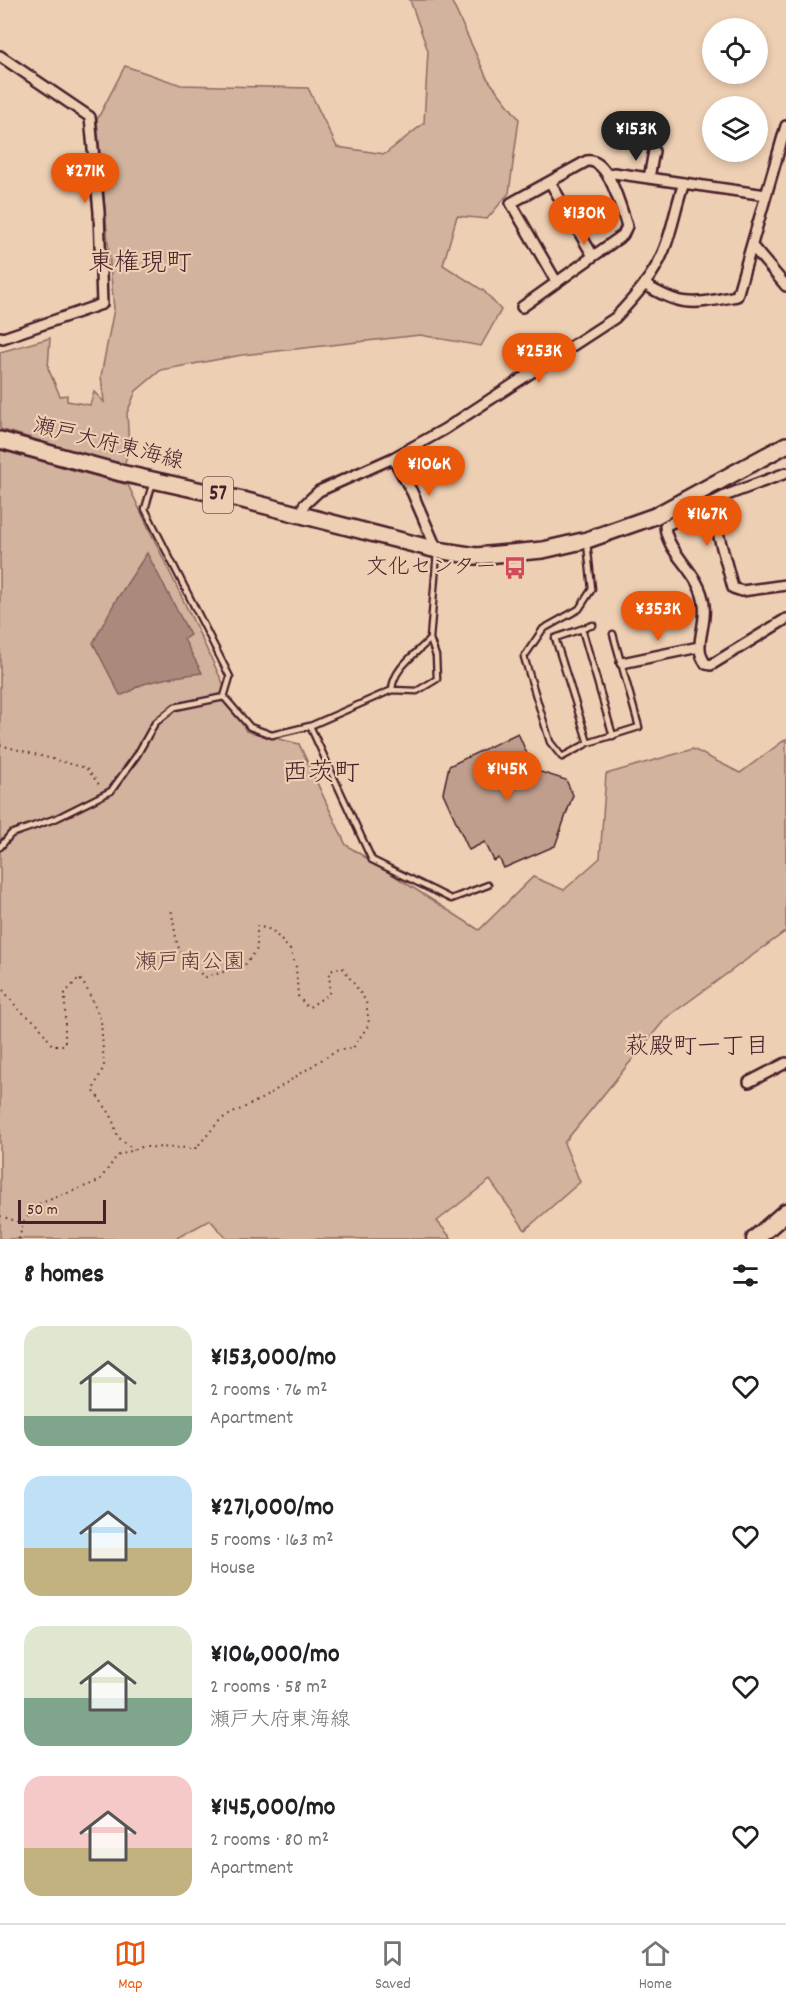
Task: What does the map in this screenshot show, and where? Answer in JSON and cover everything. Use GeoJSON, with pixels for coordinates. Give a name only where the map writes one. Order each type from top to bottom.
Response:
{"type":"FeatureCollection","features":[{"type":"Feature","properties":{"kind":"highway"},"geometry":{"type":"LineString","coordinates":[[755,1239],[786,1213]]}},
{"type":"Feature","properties":{"kind":"main road","name":"瀬戸大府東海線"},"geometry":{"type":"LineString","coordinates":[[0,440],[153,481],[303,515],[437,549],[476,556],[543,550],[587,540],[655,516],[786,446]]}},
{"type":"Feature","properties":{"kind":"street"},"geometry":{"type":"LineString","coordinates":[[0,56],[90,117],[99,212],[102,304],[3,338],[0,337]]}},
{"type":"Feature","properties":{"kind":"street"},"geometry":{"type":"LineString","coordinates":[[644,284],[667,298],[687,302],[704,302],[737,296],[786,126]]}},
{"type":"Feature","properties":{"kind":"street"},"geometry":{"type":"LineString","coordinates":[[649,178],[654,151]]}},
{"type":"Feature","properties":{"kind":"street"},"geometry":{"type":"LineString","coordinates":[[522,307],[557,283],[623,235],[627,230],[608,175],[591,160],[511,202],[557,283]]}},
{"type":"Feature","properties":{"kind":"street"},"geometry":{"type":"LineString","coordinates":[[608,175],[614,172],[766,195]]}},
{"type":"Feature","properties":{"kind":"street"},"geometry":{"type":"LineString","coordinates":[[550,182],[593,256]]}},
{"type":"Feature","properties":{"kind":"street"},"geometry":{"type":"LineString","coordinates":[[303,515],[304,505],[319,491],[393,458],[445,429],[607,323],[634,298],[651,275],[664,251],[684,183]]}},
{"type":"Feature","properties":{"kind":"street"},"geometry":{"type":"LineString","coordinates":[[752,246],[786,286]]}},
{"type":"Feature","properties":{"kind":"street"},"geometry":{"type":"LineString","coordinates":[[393,458],[412,492],[437,549]]}},
{"type":"Feature","properties":{"kind":"street"},"geometry":{"type":"LineString","coordinates":[[786,473],[710,504],[664,526],[666,538],[697,580],[704,603],[705,622],[699,647],[701,658],[706,664],[711,665],[786,620]]}},
{"type":"Feature","properties":{"kind":"street"},"geometry":{"type":"LineString","coordinates":[[710,504],[733,588],[742,591],[786,585]]}},
{"type":"Feature","properties":{"kind":"street"},"geometry":{"type":"LineString","coordinates":[[622,663],[699,647]]}},
{"type":"Feature","properties":{"kind":"street"},"geometry":{"type":"LineString","coordinates":[[749,1082],[786,1063]]}},
{"type":"Feature","properties":{"kind":"lane"},"geometry":{"type":"LineString","coordinates":[[153,481],[145,509],[230,677],[224,697]]}},
{"type":"Feature","properties":{"kind":"lane"},"geometry":{"type":"LineString","coordinates":[[587,540],[592,589],[579,609],[543,629],[524,657],[550,742],[562,757],[588,743],[639,727],[613,634]]}},
{"type":"Feature","properties":{"kind":"lane"},"geometry":{"type":"LineString","coordinates":[[224,697],[249,727],[272,735],[310,726],[392,690],[417,691],[436,679],[436,656],[430,639],[437,549]]}},
{"type":"Feature","properties":{"kind":"lane"},"geometry":{"type":"LineString","coordinates":[[588,743],[555,638],[593,626]]}},
{"type":"Feature","properties":{"kind":"lane"},"geometry":{"type":"LineString","coordinates":[[582,629],[613,736]]}},
{"type":"Feature","properties":{"kind":"lane"},"geometry":{"type":"LineString","coordinates":[[392,690],[392,681],[399,669],[430,639]]}},
{"type":"Feature","properties":{"kind":"lane"},"geometry":{"type":"LineString","coordinates":[[0,847],[11,834],[57,818],[111,791],[137,755],[155,723],[175,707],[224,697]]}},
{"type":"Feature","properties":{"kind":"lane"},"geometry":{"type":"LineString","coordinates":[[310,726],[372,860],[451,899],[488,885]]}},
{"type":"Feature","properties":{"kind":"path"},"geometry":{"type":"LineString","coordinates":[[0,745],[86,768],[99,783],[99,797]]}},
{"type":"Feature","properties":{"kind":"path"},"geometry":{"type":"LineString","coordinates":[[19,1239],[23,1223],[36,1205],[99,1181],[117,1156],[142,1148],[196,1148],[221,1119],[265,1097],[335,1051],[352,1048],[369,1024],[366,1001],[342,967],[330,971],[329,994],[308,1008],[298,996],[296,967],[290,950],[272,930],[257,926],[257,949],[244,966],[206,977],[187,965],[177,944],[171,908]]}},
{"type":"Feature","properties":{"kind":"path"},"geometry":{"type":"LineString","coordinates":[[3,990],[19,1010],[38,1023],[52,1045],[64,1045],[65,993],[79,978],[86,987],[101,1020],[104,1066],[93,1090],[111,1115],[118,1137],[134,1150]]}},
{"type":"Feature","properties":{"kind":"path"},"geometry":{"type":"LineString","coordinates":[[0,1216],[23,1223]]}},
{"type":"Feature","properties":{"kind":"green space"},"geometry":{"type":"Polygon","coordinates":[[[410,0],[451,0],[487,78],[519,119],[509,193],[487,219],[457,216],[443,265],[484,291],[501,310],[481,346],[420,335],[242,355],[161,370],[136,391],[127,413],[129,447],[125,463],[109,461],[0,429],[0,352],[50,338],[48,368],[60,396],[67,395],[67,401],[90,405],[94,392],[104,402],[101,376],[114,309],[97,120],[125,66],[181,85],[308,88],[337,147],[385,154],[424,123],[428,51],[410,0]]]}},
{"type":"Feature","properties":{"kind":"green space","name":"瀬戸南公園"},"geometry":{"type":"Polygon","coordinates":[[[0,450],[128,485],[246,731],[299,744],[346,845],[479,930],[533,877],[564,890],[600,858],[606,774],[693,749],[740,773],[786,739],[786,931],[666,1018],[564,1143],[580,1182],[525,1230],[490,1180],[437,1221],[452,1239],[227,1239],[210,1220],[175,1239],[0,1239],[0,450]]]}},
{"type":"Feature","properties":{"kind":"shaded area"},"geometry":{"type":"Polygon","coordinates":[[[147,553],[190,635],[184,639],[202,673],[149,683],[120,695],[93,643],[115,602],[147,553]]]}},
{"type":"Feature","properties":{"kind":"building"},"geometry":{"type":"Polygon","coordinates":[[[518,733],[534,770],[566,780],[573,795],[555,846],[504,868],[499,858],[494,861],[485,842],[469,850],[443,793],[449,766],[518,733]]]}},
{"type":"Feature","properties":{"kind":"place","name":"文化センター"},"geometry":{"type":"Point","coordinates":[515,568]}},
{"type":"Feature","properties":{"kind":"district","name":"東権現町"},"geometry":{"type":"Point","coordinates":[140,264]}},
{"type":"Feature","properties":{"kind":"district","name":"西茨町"},"geometry":{"type":"Point","coordinates":[321,774]}},
{"type":"Feature","properties":{"kind":"district","name":"萩殿町一丁目"},"geometry":{"type":"Point","coordinates":[697,1048]}}]}
